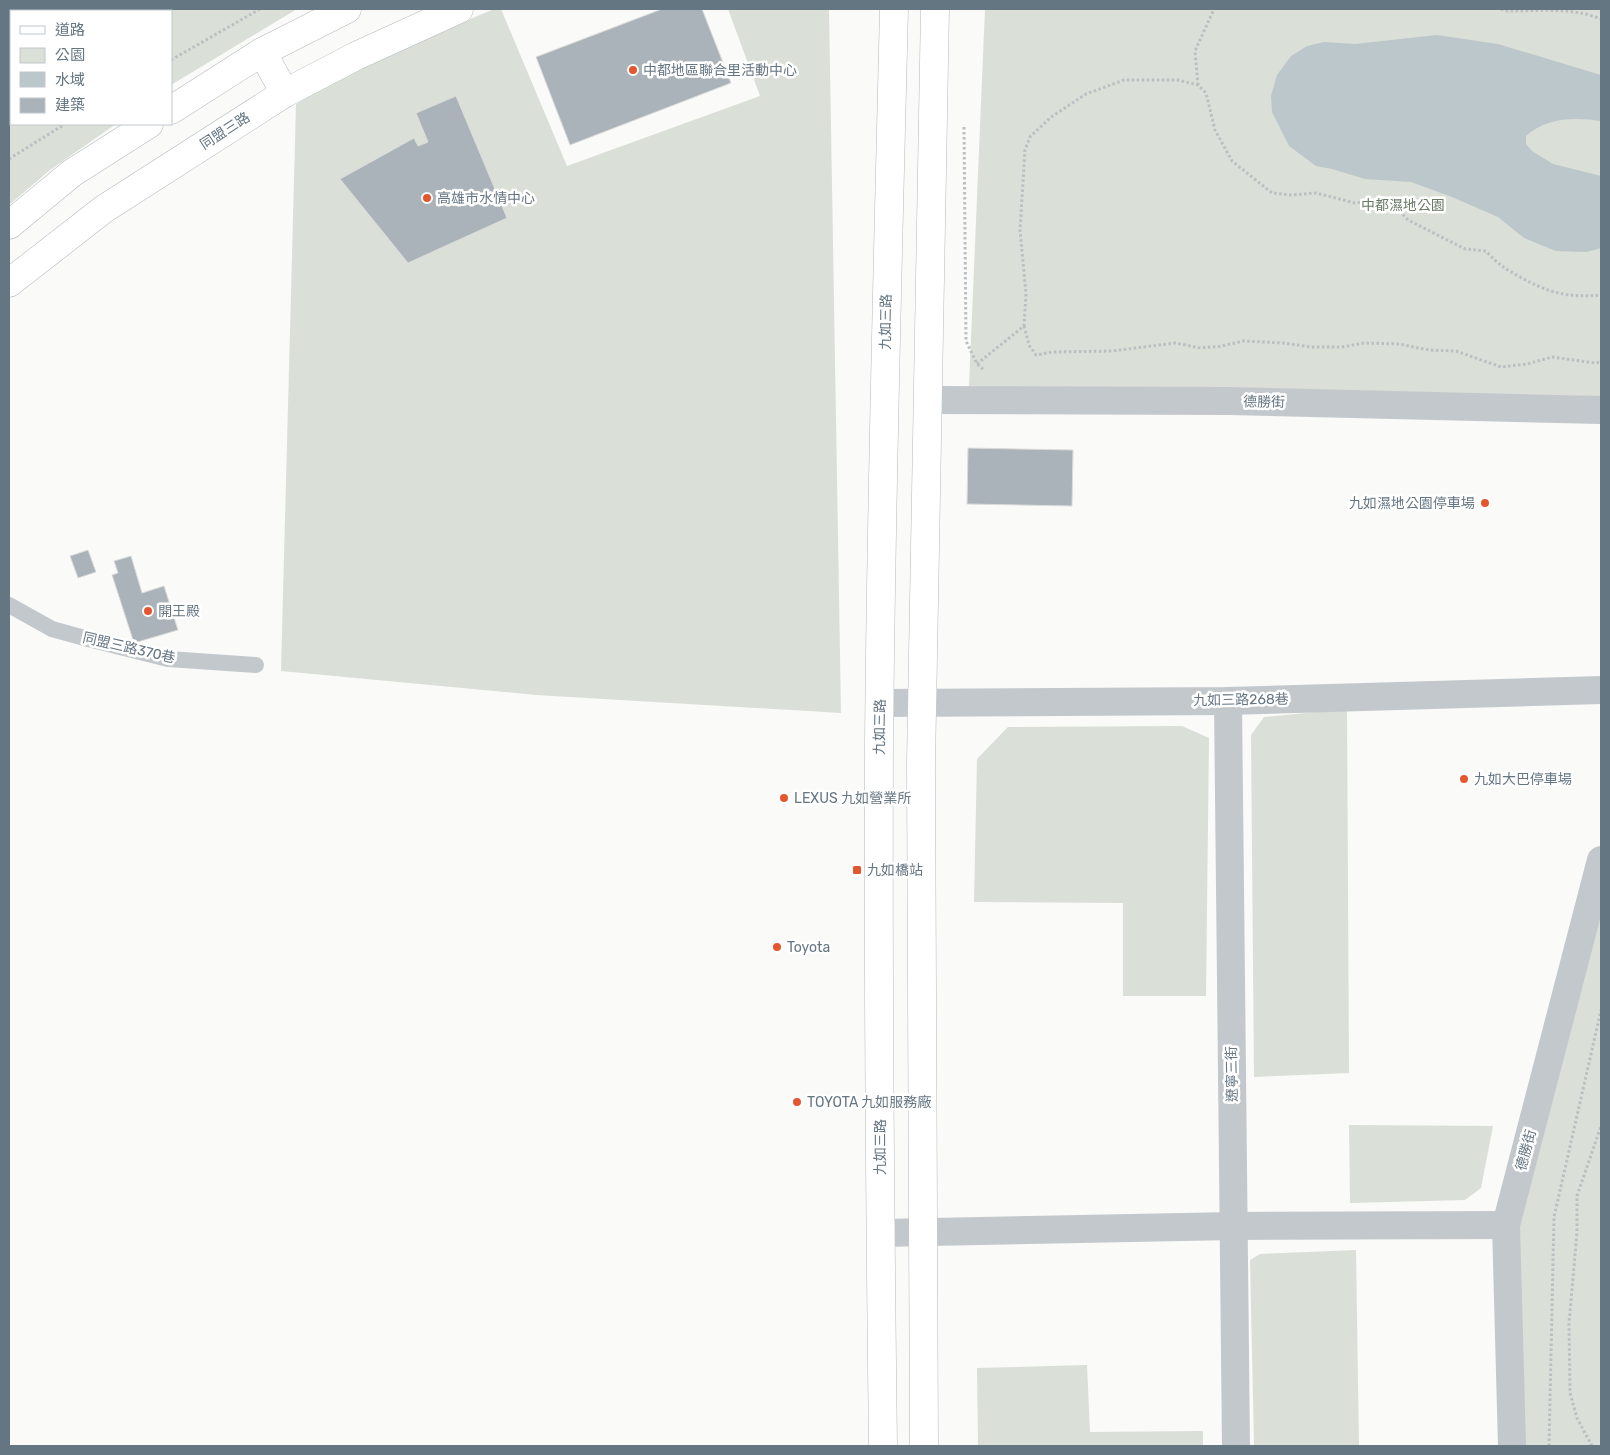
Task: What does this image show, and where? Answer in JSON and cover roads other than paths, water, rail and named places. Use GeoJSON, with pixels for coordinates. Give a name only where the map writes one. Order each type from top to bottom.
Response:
{"type":"FeatureCollection","features":[{"type":"Feature","properties":{"kind":"street"},"geometry":{"type":"LineString","coordinates":[[172,109],[262,52],[347,9]]}},
{"type":"Feature","properties":{"kind":"street","name":"同盟三路"},"geometry":{"type":"LineString","coordinates":[[9,283],[104,209],[285,93],[356,56],[460,9]]}},
{"type":"Feature","properties":{"kind":"street","name":"九如三路"},"geometry":{"type":"LineString","coordinates":[[883,1446],[880,1233],[880,703],[884,400],[894,9]]}},
{"type":"Feature","properties":{"kind":"street"},"geometry":{"type":"LineString","coordinates":[[924,1446],[921,784],[935,9]]}},
{"type":"Feature","properties":{"kind":"street"},"geometry":{"type":"LineString","coordinates":[[262,52],[285,93]]}},
{"type":"Feature","properties":{"kind":"street"},"geometry":{"type":"LineString","coordinates":[[9,224],[72,173],[147,125]]}},
{"type":"Feature","properties":{"kind":"street","name":"德勝街"},"geometry":{"type":"LineString","coordinates":[[927,400],[1239,402],[1601,410]]}},
{"type":"Feature","properties":{"kind":"street","name":"九如三路268巷"},"geometry":{"type":"LineString","coordinates":[[880,703],[1228,701],[1601,690]]}},
{"type":"Feature","properties":{"kind":"street","name":"遼寧三街"},"geometry":{"type":"LineString","coordinates":[[1228,701],[1236,1446]]}},
{"type":"Feature","properties":{"kind":"street","name":"德勝街"},"geometry":{"type":"LineString","coordinates":[[1512,1446],[1506,1226],[1601,860]]}},
{"type":"Feature","properties":{"kind":"street"},"geometry":{"type":"LineString","coordinates":[[880,1233],[1233,1226],[1506,1226]]}},
{"type":"Feature","properties":{"kind":"lane","name":"同盟三路370巷"},"geometry":{"type":"LineString","coordinates":[[9,605],[52,629],[97,642],[168,658],[256,665]]}},
{"type":"Feature","properties":{"kind":"water"},"geometry":{"type":"Polygon","coordinates":[[[1437,35],[1498,44],[1601,75],[1601,121],[1572,119],[1552,122],[1543,125],[1526,136],[1526,144],[1532,151],[1553,164],[1601,176],[1601,248],[1587,252],[1556,251],[1524,238],[1498,217],[1452,197],[1411,182],[1365,179],[1316,166],[1289,146],[1272,112],[1271,96],[1277,75],[1291,56],[1307,46],[1324,42],[1355,44],[1437,35]]]}},
{"type":"Feature","properties":{"kind":"place","name":"中都地區聯合里活動中心"},"geometry":{"type":"Point","coordinates":[633,70]}},
{"type":"Feature","properties":{"kind":"place","name":"高雄市水情中心"},"geometry":{"type":"Point","coordinates":[427,198]}},
{"type":"Feature","properties":{"kind":"place","name":"九如濕地公園停車場"},"geometry":{"type":"Point","coordinates":[1485,503]}},
{"type":"Feature","properties":{"kind":"place","name":"開王殿"},"geometry":{"type":"Point","coordinates":[148,611]}},
{"type":"Feature","properties":{"kind":"place","name":"九如大巴停車場"},"geometry":{"type":"Point","coordinates":[1464,779]}},
{"type":"Feature","properties":{"kind":"place","name":"LEXUS 九如營業所"},"geometry":{"type":"Point","coordinates":[784,798]}},
{"type":"Feature","properties":{"kind":"place","name":"九如橋站"},"geometry":{"type":"Point","coordinates":[857,870]}},
{"type":"Feature","properties":{"kind":"place","name":"Toyota"},"geometry":{"type":"Point","coordinates":[777,947]}},
{"type":"Feature","properties":{"kind":"place","name":"TOYOTA 九如服務廠"},"geometry":{"type":"Point","coordinates":[797,1102]}},
{"type":"Feature","properties":{"kind":"park label","name":"中都濕地公園"},"geometry":{"type":"Point","coordinates":[1403,205]}}]}
